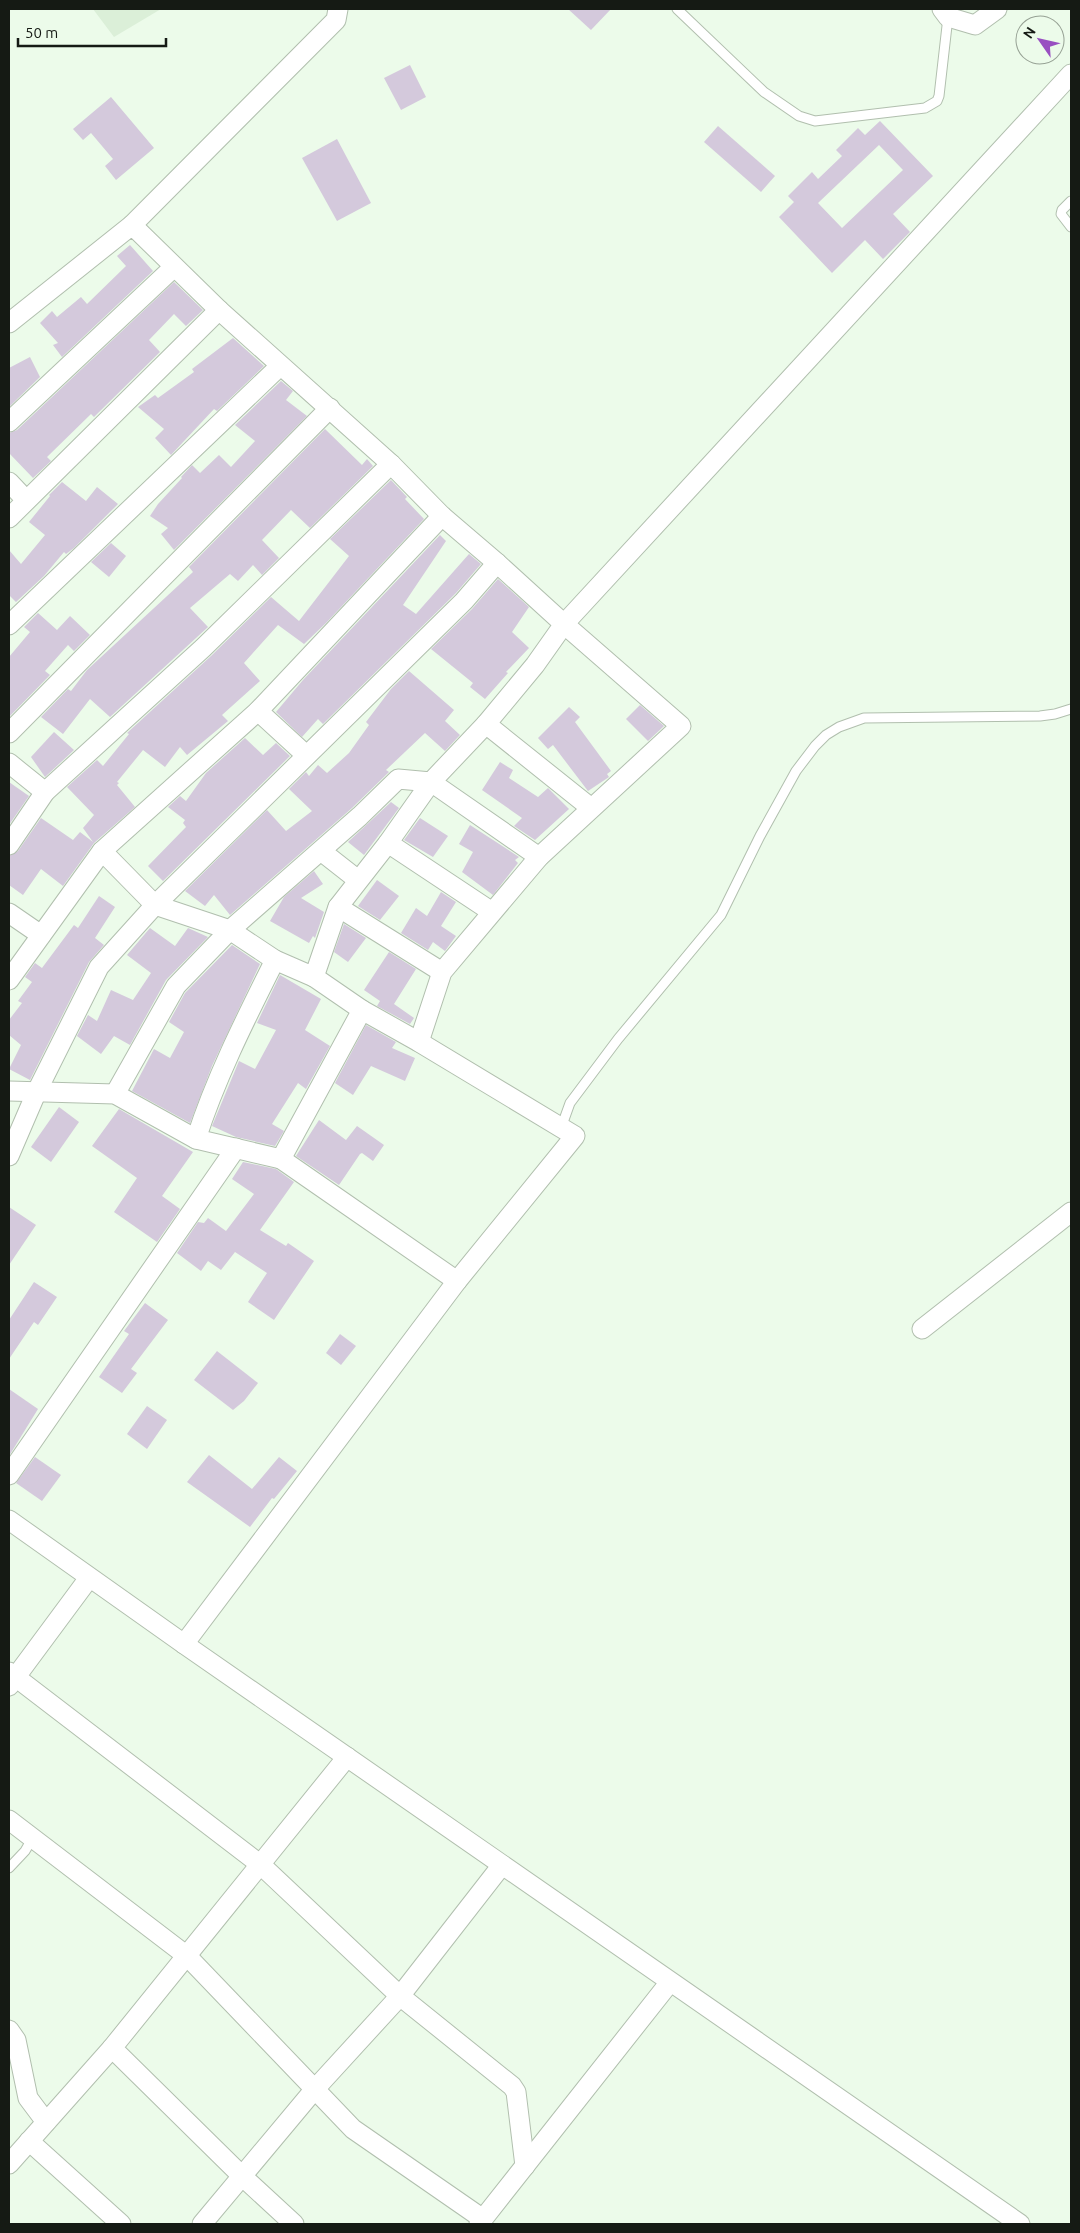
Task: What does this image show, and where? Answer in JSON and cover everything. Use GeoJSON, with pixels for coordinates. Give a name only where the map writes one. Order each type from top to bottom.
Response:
{"type":"FeatureCollection","features":[{"type":"Feature","properties":{"kind":"street"},"geometry":{"type":"LineString","coordinates":[[9,323],[132,225],[336,20],[338,9]]}},
{"type":"Feature","properties":{"kind":"street"},"geometry":{"type":"LineString","coordinates":[[945,13],[975,25],[997,9]]}},
{"type":"Feature","properties":{"kind":"street"},"geometry":{"type":"LineString","coordinates":[[314,977],[338,907],[388,843],[431,782],[486,724],[535,665],[564,624],[1071,74]]}},
{"type":"Feature","properties":{"kind":"street"},"geometry":{"type":"LineString","coordinates":[[132,225],[219,310],[391,464],[442,516],[498,563],[564,624],[681,726],[539,857],[442,972],[419,1042]]}},
{"type":"Feature","properties":{"kind":"street"},"geometry":{"type":"LineString","coordinates":[[9,422],[174,267]]}},
{"type":"Feature","properties":{"kind":"street"},"geometry":{"type":"LineString","coordinates":[[9,518],[219,310]]}},
{"type":"Feature","properties":{"kind":"street"},"geometry":{"type":"LineString","coordinates":[[9,625],[280,366]]}},
{"type":"Feature","properties":{"kind":"street"},"geometry":{"type":"LineString","coordinates":[[9,733],[330,408]]}},
{"type":"Feature","properties":{"kind":"street"},"geometry":{"type":"LineString","coordinates":[[9,845],[45,792],[203,648],[391,464]]}},
{"type":"Feature","properties":{"kind":"street"},"geometry":{"type":"LineString","coordinates":[[9,482],[26,500]]}},
{"type":"Feature","properties":{"kind":"street"},"geometry":{"type":"LineString","coordinates":[[9,980],[102,851],[258,711],[442,516]]}},
{"type":"Feature","properties":{"kind":"street"},"geometry":{"type":"LineString","coordinates":[[9,1156],[37,1091],[99,967],[155,905],[268,796],[306,755],[464,601],[498,563]]}},
{"type":"Feature","properties":{"kind":"street"},"geometry":{"type":"LineString","coordinates":[[258,711],[306,755]]}},
{"type":"Feature","properties":{"kind":"street"},"geometry":{"type":"LineString","coordinates":[[486,724],[591,808]]}},
{"type":"Feature","properties":{"kind":"street"},"geometry":{"type":"LineString","coordinates":[[9,763],[45,792]]}},
{"type":"Feature","properties":{"kind":"street"},"geometry":{"type":"LineString","coordinates":[[115,1094],[176,986],[230,930],[321,851],[398,779],[431,782],[539,857]]}},
{"type":"Feature","properties":{"kind":"street"},"geometry":{"type":"LineString","coordinates":[[388,843],[492,912]]}},
{"type":"Feature","properties":{"kind":"street"},"geometry":{"type":"LineString","coordinates":[[102,851],[155,905],[230,930],[275,960],[314,977],[362,1010],[419,1042],[574,1136],[457,1281],[184,1644]]}},
{"type":"Feature","properties":{"kind":"street"},"geometry":{"type":"LineString","coordinates":[[321,851],[358,880]]}},
{"type":"Feature","properties":{"kind":"street"},"geometry":{"type":"LineString","coordinates":[[338,907],[442,972]]}},
{"type":"Feature","properties":{"kind":"street"},"geometry":{"type":"LineString","coordinates":[[9,913],[41,936]]}},
{"type":"Feature","properties":{"kind":"street"},"geometry":{"type":"LineString","coordinates":[[196,1138],[203,1116],[240,1030],[275,960]]}},
{"type":"Feature","properties":{"kind":"street"},"geometry":{"type":"LineString","coordinates":[[281,1159],[362,1010]]}},
{"type":"Feature","properties":{"kind":"street"},"geometry":{"type":"LineString","coordinates":[[9,1091],[115,1094],[196,1138],[281,1159],[457,1281]]}},
{"type":"Feature","properties":{"kind":"street"},"geometry":{"type":"LineString","coordinates":[[9,1475],[236,1148]]}},
{"type":"Feature","properties":{"kind":"street"},"geometry":{"type":"LineString","coordinates":[[922,1329],[1071,1212]]}},
{"type":"Feature","properties":{"kind":"street"},"geometry":{"type":"LineString","coordinates":[[9,1520],[89,1578],[1020,2224]]}},
{"type":"Feature","properties":{"kind":"street"},"geometry":{"type":"LineString","coordinates":[[89,1578],[11,1679],[261,1865],[400,1996],[512,2086],[517,2099],[525,2166]]}},
{"type":"Feature","properties":{"kind":"street"},"geometry":{"type":"LineString","coordinates":[[9,2164],[112,2048],[347,1757]]}},
{"type":"Feature","properties":{"kind":"street"},"geometry":{"type":"LineString","coordinates":[[9,1820],[187,1956],[353,2129],[481,2222],[670,1982]]}},
{"type":"Feature","properties":{"kind":"street"},"geometry":{"type":"LineString","coordinates":[[202,2224],[314,2090],[400,1996],[502,1865]]}},
{"type":"Feature","properties":{"kind":"street"},"geometry":{"type":"LineString","coordinates":[[9,2030],[16,2040],[28,2098],[46,2122]]}},
{"type":"Feature","properties":{"kind":"street"},"geometry":{"type":"LineString","coordinates":[[112,2048],[242,2177],[294,2224]]}},
{"type":"Feature","properties":{"kind":"street"},"geometry":{"type":"LineString","coordinates":[[29,2141],[121,2224]]}},
{"type":"Feature","properties":{"kind":"lane"},"geometry":{"type":"LineString","coordinates":[[677,9],[764,92],[791,112],[815,121],[925,108],[932,105],[939,96],[945,13]]}},
{"type":"Feature","properties":{"kind":"lane"},"geometry":{"type":"LineString","coordinates":[[1071,201],[1062,210],[1061,214],[1071,227]]}},
{"type":"Feature","properties":{"kind":"lane"},"geometry":{"type":"LineString","coordinates":[[561,1128],[570,1103],[597,1067],[636,1016],[721,915],[770,815],[796,771],[826,735],[839,727],[864,718],[1040,716],[1071,709]]}},
{"type":"Feature","properties":{"kind":"lane"},"geometry":{"type":"LineString","coordinates":[[9,1868],[25,1851],[32,1839]]}},
{"type":"Feature","properties":{"kind":"shaded area"},"geometry":{"type":"Polygon","coordinates":[[[93,9],[161,9],[114,37],[93,9]]]}},
{"type":"Feature","properties":{"kind":"building"},"geometry":{"type":"Polygon","coordinates":[[[568,9],[611,9],[591,30],[568,9]]]}},
{"type":"Feature","properties":{"kind":"building"},"geometry":{"type":"Polygon","coordinates":[[[410,65],[426,97],[401,110],[384,78],[410,65]]]}},
{"type":"Feature","properties":{"kind":"building"},"geometry":{"type":"Polygon","coordinates":[[[111,97],[154,148],[116,180],[105,166],[113,159],[91,133],[83,140],[73,129],[111,97]]]}},
{"type":"Feature","properties":{"kind":"building"},"geometry":{"type":"Polygon","coordinates":[[[880,121],[933,176],[893,214],[910,232],[883,259],[865,240],[832,273],[779,217],[794,202],[788,196],[812,172],[818,179],[842,156],[836,150],[858,128],[865,135],[880,121]],[[879,145],[818,203],[842,228],[903,170],[879,145]]]}},
{"type":"Feature","properties":{"kind":"building"},"geometry":{"type":"Polygon","coordinates":[[[718,126],[775,176],[761,192],[704,142],[718,126]]]}},
{"type":"Feature","properties":{"kind":"building"},"geometry":{"type":"Polygon","coordinates":[[[337,139],[371,203],[337,221],[302,158],[337,139]]]}},
{"type":"Feature","properties":{"kind":"building"},"geometry":{"type":"Polygon","coordinates":[[[130,245],[153,271],[62,357],[53,345],[58,343],[40,323],[52,311],[57,317],[81,297],[87,304],[126,266],[117,256],[130,245]]]}},
{"type":"Feature","properties":{"kind":"building"},"geometry":{"type":"Polygon","coordinates":[[[174,282],[203,310],[186,326],[174,314],[149,340],[160,352],[94,417],[91,414],[47,457],[51,461],[33,478],[9,453],[9,433],[17,430],[174,282]]]}},
{"type":"Feature","properties":{"kind":"building"},"geometry":{"type":"Polygon","coordinates":[[[233,338],[264,366],[217,411],[214,409],[171,455],[155,438],[164,429],[138,407],[155,395],[158,398],[194,372],[192,369],[233,338]]]}},
{"type":"Feature","properties":{"kind":"building"},"geometry":{"type":"Polygon","coordinates":[[[30,357],[40,377],[9,407],[9,368],[30,357]]]}},
{"type":"Feature","properties":{"kind":"building"},"geometry":{"type":"Polygon","coordinates":[[[281,381],[293,391],[286,400],[307,416],[174,550],[161,534],[168,528],[150,516],[192,465],[200,473],[219,455],[231,467],[255,441],[235,425],[281,381]]]}},
{"type":"Feature","properties":{"kind":"building"},"geometry":{"type":"Polygon","coordinates":[[[325,429],[362,465],[367,459],[373,466],[310,528],[291,510],[262,540],[279,558],[262,575],[253,565],[238,581],[230,574],[190,608],[208,627],[110,717],[90,699],[63,734],[41,717],[68,689],[71,691],[87,670],[193,572],[189,567],[325,429]]]}},
{"type":"Feature","properties":{"kind":"building"},"geometry":{"type":"Polygon","coordinates":[[[391,480],[407,497],[405,499],[424,519],[326,623],[304,644],[278,625],[244,663],[260,681],[222,715],[228,721],[187,755],[180,747],[165,767],[143,750],[117,782],[119,783],[117,785],[135,807],[94,843],[63,886],[41,869],[23,895],[9,885],[9,856],[18,851],[41,818],[73,840],[80,832],[93,842],[83,828],[94,815],[67,787],[97,760],[103,766],[129,734],[127,733],[211,656],[271,597],[299,621],[349,556],[330,539],[391,480]]]}},
{"type":"Feature","properties":{"kind":"building"},"geometry":{"type":"Polygon","coordinates":[[[62,482],[86,501],[97,487],[118,504],[74,548],[66,554],[64,552],[44,576],[16,602],[9,595],[9,550],[21,564],[45,535],[29,522],[49,495],[62,482]]]}},
{"type":"Feature","properties":{"kind":"building"},"geometry":{"type":"Polygon","coordinates":[[[440,535],[446,541],[403,605],[416,614],[469,554],[481,564],[456,593],[323,724],[318,719],[302,737],[276,712],[303,680],[440,535]]]}},
{"type":"Feature","properties":{"kind":"building"},"geometry":{"type":"Polygon","coordinates":[[[111,543],[126,556],[109,577],[91,562],[111,543]]]}},
{"type":"Feature","properties":{"kind":"building"},"geometry":{"type":"Polygon","coordinates":[[[498,579],[529,607],[512,632],[529,648],[506,672],[508,673],[485,699],[470,687],[473,683],[431,649],[472,609],[498,579]]]}},
{"type":"Feature","properties":{"kind":"building"},"geometry":{"type":"Polygon","coordinates":[[[38,613],[57,630],[70,616],[90,635],[74,651],[68,645],[45,671],[50,675],[9,717],[9,657],[30,632],[24,627],[38,613]]]}},
{"type":"Feature","properties":{"kind":"building"},"geometry":{"type":"Polygon","coordinates":[[[409,671],[454,710],[445,721],[460,735],[445,751],[425,733],[386,770],[389,772],[352,808],[230,915],[214,895],[205,906],[185,891],[267,810],[286,831],[312,811],[289,789],[306,772],[309,776],[318,765],[327,773],[349,753],[369,725],[366,722],[391,689],[409,671]]]}},
{"type":"Feature","properties":{"kind":"building"},"geometry":{"type":"Polygon","coordinates":[[[640,705],[664,726],[648,741],[626,719],[640,705]]]}},
{"type":"Feature","properties":{"kind":"building"},"geometry":{"type":"Polygon","coordinates":[[[569,707],[580,717],[575,722],[611,771],[607,774],[609,777],[588,791],[553,745],[548,749],[538,738],[569,707]]]}},
{"type":"Feature","properties":{"kind":"building"},"geometry":{"type":"Polygon","coordinates":[[[54,732],[74,750],[45,777],[31,757],[54,732]]]}},
{"type":"Feature","properties":{"kind":"building"},"geometry":{"type":"Polygon","coordinates":[[[245,738],[263,755],[276,743],[290,756],[163,881],[148,866],[186,827],[183,823],[185,820],[168,807],[180,796],[186,801],[206,773],[245,738]]]}},
{"type":"Feature","properties":{"kind":"building"},"geometry":{"type":"Polygon","coordinates":[[[500,762],[513,770],[509,778],[538,797],[548,788],[569,809],[535,840],[514,826],[522,818],[482,790],[500,762]]]}},
{"type":"Feature","properties":{"kind":"building"},"geometry":{"type":"Polygon","coordinates":[[[9,782],[29,796],[9,825],[9,782]]]}},
{"type":"Feature","properties":{"kind":"building"},"geometry":{"type":"Polygon","coordinates":[[[391,802],[399,808],[364,855],[348,842],[391,802]]]}},
{"type":"Feature","properties":{"kind":"building"},"geometry":{"type":"Polygon","coordinates":[[[420,818],[448,836],[433,857],[404,840],[420,818]]]}},
{"type":"Feature","properties":{"kind":"building"},"geometry":{"type":"Polygon","coordinates":[[[470,825],[519,857],[515,860],[518,863],[493,895],[462,872],[473,852],[459,844],[470,825]]]}},
{"type":"Feature","properties":{"kind":"building"},"geometry":{"type":"Polygon","coordinates":[[[314,871],[323,884],[301,898],[324,912],[315,938],[313,936],[309,943],[270,921],[284,897],[314,871]]]}},
{"type":"Feature","properties":{"kind":"building"},"geometry":{"type":"Polygon","coordinates":[[[377,880],[399,896],[380,920],[358,906],[377,880]]]}},
{"type":"Feature","properties":{"kind":"building"},"geometry":{"type":"Polygon","coordinates":[[[441,892],[456,902],[441,926],[456,936],[445,951],[433,942],[428,950],[401,933],[416,908],[427,916],[441,892]]]}},
{"type":"Feature","properties":{"kind":"building"},"geometry":{"type":"Polygon","coordinates":[[[99,896],[115,907],[95,938],[104,945],[89,962],[30,1080],[9,1069],[21,1045],[9,1035],[9,1020],[22,1003],[18,1001],[32,982],[25,977],[35,963],[42,968],[74,925],[78,928],[99,896]]]}},
{"type":"Feature","properties":{"kind":"building"},"geometry":{"type":"Polygon","coordinates":[[[344,924],[366,938],[348,962],[334,952],[344,924]]]}},
{"type":"Feature","properties":{"kind":"building"},"geometry":{"type":"Polygon","coordinates":[[[150,928],[175,946],[188,928],[208,937],[166,980],[130,1045],[114,1036],[101,1054],[77,1036],[88,1015],[97,1021],[111,990],[133,1000],[151,973],[127,955],[150,928]]]}},
{"type":"Feature","properties":{"kind":"building"},"geometry":{"type":"Polygon","coordinates":[[[232,945],[260,964],[212,1066],[190,1123],[132,1091],[154,1049],[170,1058],[184,1032],[169,1022],[185,993],[232,945]]]}},
{"type":"Feature","properties":{"kind":"building"},"geometry":{"type":"Polygon","coordinates":[[[389,952],[416,969],[394,1004],[414,1018],[410,1024],[377,1006],[380,1001],[364,990],[389,952]]]}},
{"type":"Feature","properties":{"kind":"building"},"geometry":{"type":"Polygon","coordinates":[[[280,975],[321,999],[305,1030],[330,1046],[306,1089],[298,1083],[272,1124],[284,1131],[275,1146],[236,1137],[212,1126],[239,1061],[255,1069],[276,1030],[257,1023],[280,975]]]}},
{"type":"Feature","properties":{"kind":"building"},"geometry":{"type":"Polygon","coordinates":[[[366,1025],[396,1042],[392,1048],[415,1058],[405,1081],[371,1066],[353,1095],[335,1083],[366,1025]]]}},
{"type":"Feature","properties":{"kind":"building"},"geometry":{"type":"Polygon","coordinates":[[[59,1107],[79,1122],[51,1162],[31,1147],[59,1107]]]}},
{"type":"Feature","properties":{"kind":"building"},"geometry":{"type":"Polygon","coordinates":[[[119,1109],[193,1152],[162,1196],[180,1209],[157,1242],[114,1212],[137,1178],[92,1146],[119,1109]]]}},
{"type":"Feature","properties":{"kind":"building"},"geometry":{"type":"Polygon","coordinates":[[[319,1120],[346,1140],[357,1126],[384,1145],[373,1161],[362,1153],[360,1154],[339,1185],[296,1156],[319,1120]]]}},
{"type":"Feature","properties":{"kind":"building"},"geometry":{"type":"Polygon","coordinates":[[[243,1162],[276,1169],[294,1182],[260,1230],[286,1246],[288,1243],[314,1261],[274,1320],[248,1302],[267,1273],[235,1252],[221,1270],[208,1261],[201,1271],[177,1253],[198,1222],[204,1223],[208,1218],[226,1231],[254,1194],[232,1179],[243,1162]]]}},
{"type":"Feature","properties":{"kind":"building"},"geometry":{"type":"Polygon","coordinates":[[[9,1207],[36,1225],[9,1265],[9,1207]]]}},
{"type":"Feature","properties":{"kind":"building"},"geometry":{"type":"Polygon","coordinates":[[[34,1282],[57,1297],[38,1325],[34,1322],[9,1359],[9,1320],[34,1282]]]}},
{"type":"Feature","properties":{"kind":"building"},"geometry":{"type":"Polygon","coordinates":[[[145,1303],[168,1320],[131,1369],[137,1373],[122,1393],[99,1377],[129,1334],[124,1331],[145,1303]]]}},
{"type":"Feature","properties":{"kind":"building"},"geometry":{"type":"Polygon","coordinates":[[[340,1334],[356,1346],[341,1365],[326,1353],[340,1334]]]}},
{"type":"Feature","properties":{"kind":"building"},"geometry":{"type":"Polygon","coordinates":[[[217,1351],[258,1383],[244,1401],[233,1410],[194,1380],[217,1351]]]}},
{"type":"Feature","properties":{"kind":"building"},"geometry":{"type":"Polygon","coordinates":[[[9,1389],[38,1409],[9,1456],[9,1389]]]}},
{"type":"Feature","properties":{"kind":"building"},"geometry":{"type":"Polygon","coordinates":[[[147,1406],[167,1420],[147,1449],[127,1434],[147,1406]]]}},
{"type":"Feature","properties":{"kind":"building"},"geometry":{"type":"Polygon","coordinates":[[[209,1455],[252,1489],[279,1457],[297,1471],[274,1499],[272,1498],[250,1527],[187,1482],[209,1455]]]}},
{"type":"Feature","properties":{"kind":"building"},"geometry":{"type":"Polygon","coordinates":[[[35,1457],[61,1475],[42,1501],[16,1483],[35,1457]]]}}]}
